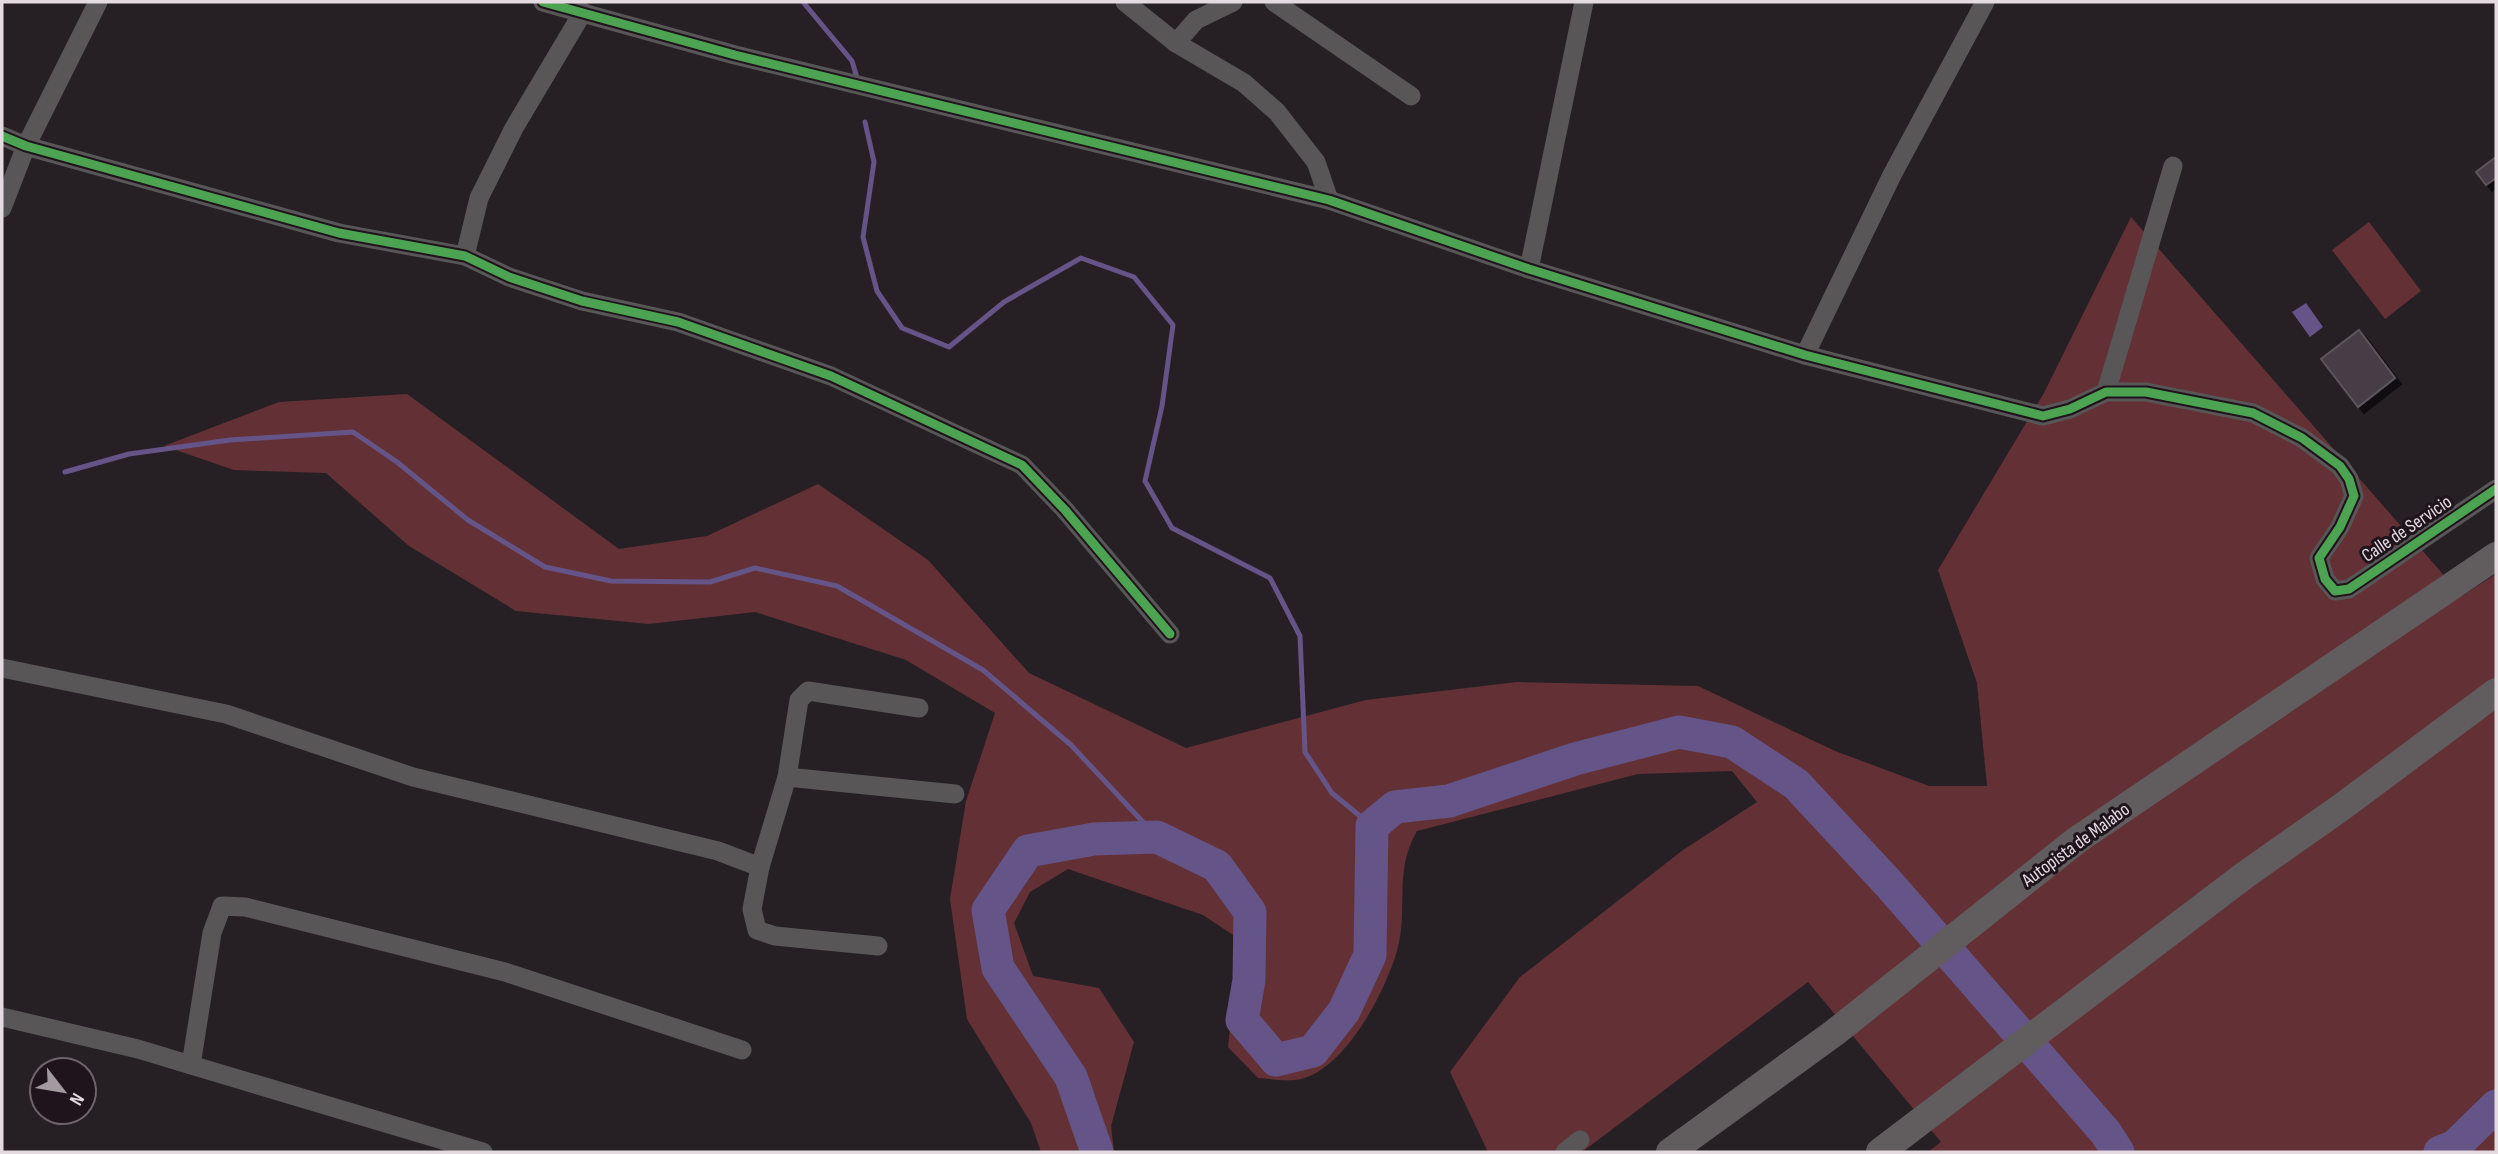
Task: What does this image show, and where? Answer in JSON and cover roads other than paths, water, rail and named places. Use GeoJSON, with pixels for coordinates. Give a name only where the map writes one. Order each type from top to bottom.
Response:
{"type":"FeatureCollection","features":[{"type":"Feature","properties":{"kind":"highway","name":"Autopista de Malabo"},"geometry":{"type":"LineString","coordinates":[[1670,1152],[1835,1032],[2077,841],[2496,556]]}},
{"type":"Feature","properties":{"kind":"highway"},"geometry":{"type":"LineString","coordinates":[[1880,1152],[2245,874],[2343,806],[2496,692]]}},
{"type":"Feature","properties":{"kind":"street"},"geometry":{"type":"LineString","coordinates":[[2,208],[26,146],[98,2]]}},
{"type":"Feature","properties":{"kind":"street"},"geometry":{"type":"LineString","coordinates":[[543,2],[735,55],[1329,200],[1529,269],[1805,355],[2043,415],[2070,409],[2106,393],[2173,166]]}},
{"type":"Feature","properties":{"kind":"street"},"geometry":{"type":"LineString","coordinates":[[1125,2],[1176,43],[1244,83],[1277,112],[1316,162],[1329,200]]}},
{"type":"Feature","properties":{"kind":"street"},"geometry":{"type":"LineString","coordinates":[[1176,43],[1196,20],[1233,2]]}},
{"type":"Feature","properties":{"kind":"street"},"geometry":{"type":"LineString","coordinates":[[1274,2],[1411,96]]}},
{"type":"Feature","properties":{"kind":"street"},"geometry":{"type":"LineString","coordinates":[[1529,269],[1584,2]]}},
{"type":"Feature","properties":{"kind":"street"},"geometry":{"type":"LineString","coordinates":[[1805,355],[1892,175],[1985,2]]}},
{"type":"Feature","properties":{"kind":"street"},"geometry":{"type":"LineString","coordinates":[[465,256],[479,198],[514,128],[583,12]]}},
{"type":"Feature","properties":{"kind":"street"},"geometry":{"type":"LineString","coordinates":[[2,136],[26,146],[339,233],[465,256],[509,277],[569,297],[678,322],[831,376],[1022,465],[1065,510],[1170,634]]}},
{"type":"Feature","properties":{"kind":"street","name":"Calle de Servicio"},"geometry":{"type":"LineString","coordinates":[[2106,393],[2146,392],[2253,413],[2302,438],[2340,466],[2349,479],[2354,496],[2340,527],[2319,558],[2325,579],[2335,591],[2349,589],[2496,489]]}},
{"type":"Feature","properties":{"kind":"street"},"geometry":{"type":"LineString","coordinates":[[2,668],[226,714],[413,777],[718,851],[760,867]]}},
{"type":"Feature","properties":{"kind":"street"},"geometry":{"type":"LineString","coordinates":[[878,946],[775,936],[757,930],[752,909],[760,867],[787,777],[799,699],[808,691],[919,708]]}},
{"type":"Feature","properties":{"kind":"street"},"geometry":{"type":"LineString","coordinates":[[787,777],[956,794]]}},
{"type":"Feature","properties":{"kind":"street"},"geometry":{"type":"LineString","coordinates":[[191,1065],[212,933],[222,906],[276,913],[505,972],[742,1050]]}},
{"type":"Feature","properties":{"kind":"street"},"geometry":{"type":"LineString","coordinates":[[2,1017],[138,1049],[483,1152]]}},
{"type":"Feature","properties":{"kind":"waterway"},"geometry":{"type":"LineString","coordinates":[[803,2],[852,61],[858,81]]}},
{"type":"Feature","properties":{"kind":"waterway"},"geometry":{"type":"LineString","coordinates":[[865,122],[874,162],[863,237],[877,291],[902,328],[949,347],[1004,302],[1081,258],[1134,277],[1173,325],[1162,406],[1145,481],[1172,528],[1270,578],[1300,636],[1305,752],[1332,793],[1372,826]]}},
{"type":"Feature","properties":{"kind":"waterway"},"geometry":{"type":"LineString","coordinates":[[65,472],[129,454],[230,440],[353,432],[397,462],[468,520],[545,567],[611,581],[710,582],[755,568],[837,586],[983,670],[1071,745],[1157,837]]}},
{"type":"Feature","properties":{"kind":"waterway"},"geometry":{"type":"LineString","coordinates":[[1097,1152],[1071,1077],[998,968],[988,910],[1028,851],[1094,839],[1157,837],[1217,866],[1250,912],[1249,980],[1242,1020],[1276,1060],[1313,1051],[1344,1011],[1370,955],[1372,826],[1395,807],[1449,801],[1575,759],[1679,732],[1732,742],[1796,784],[1889,884],[2106,1133],[2118,1152]]}},
{"type":"Feature","properties":{"kind":"waterway"},"geometry":{"type":"LineString","coordinates":[[2440,1152],[2455,1146],[2496,1106]]}}]}
